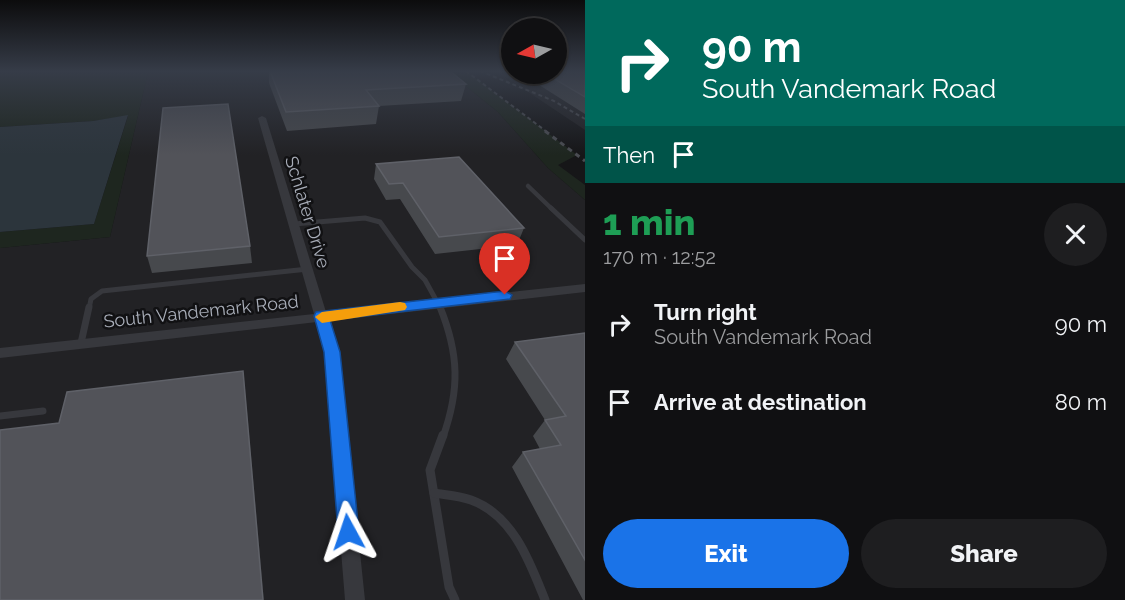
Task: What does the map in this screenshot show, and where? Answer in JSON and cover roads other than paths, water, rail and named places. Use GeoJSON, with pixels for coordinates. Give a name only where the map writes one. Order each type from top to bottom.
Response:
{"type":"FeatureCollection","features":[{"type":"Feature","properties":{"kind":"street","name":"Schlater Drive"},"geometry":{"type":"LineString","coordinates":[[262,118],[332,352],[355,600]]}},
{"type":"Feature","properties":{"kind":"street","name":"South Vandemark Road"},"geometry":{"type":"LineString","coordinates":[[0,353],[438,302],[585,288]]}},
{"type":"Feature","properties":{"kind":"lane"},"geometry":{"type":"LineString","coordinates":[[528,186],[585,240]]}},
{"type":"Feature","properties":{"kind":"lane"},"geometry":{"type":"LineString","coordinates":[[294,224],[365,218],[380,222],[412,267],[425,280],[438,302],[451,334],[457,377],[451,414],[430,470],[449,586],[455,600]]}},
{"type":"Feature","properties":{"kind":"lane"},"geometry":{"type":"LineString","coordinates":[[81,343],[91,299],[102,291],[308,270]]}},
{"type":"Feature","properties":{"kind":"lane"},"geometry":{"type":"LineString","coordinates":[[0,416],[43,411]]}},
{"type":"Feature","properties":{"kind":"lane"},"geometry":{"type":"LineString","coordinates":[[434,493],[472,501],[501,518],[531,566],[544,600]]}},
{"type":"Feature","properties":{"kind":"railway"},"geometry":{"type":"LineString","coordinates":[[503,99],[547,132]]}},
{"type":"Feature","properties":{"kind":"railway"},"geometry":{"type":"LineString","coordinates":[[549,99],[585,119]]}},
{"type":"Feature","properties":{"kind":"railway"},"geometry":{"type":"LineString","coordinates":[[545,131],[585,161]]}}]}
